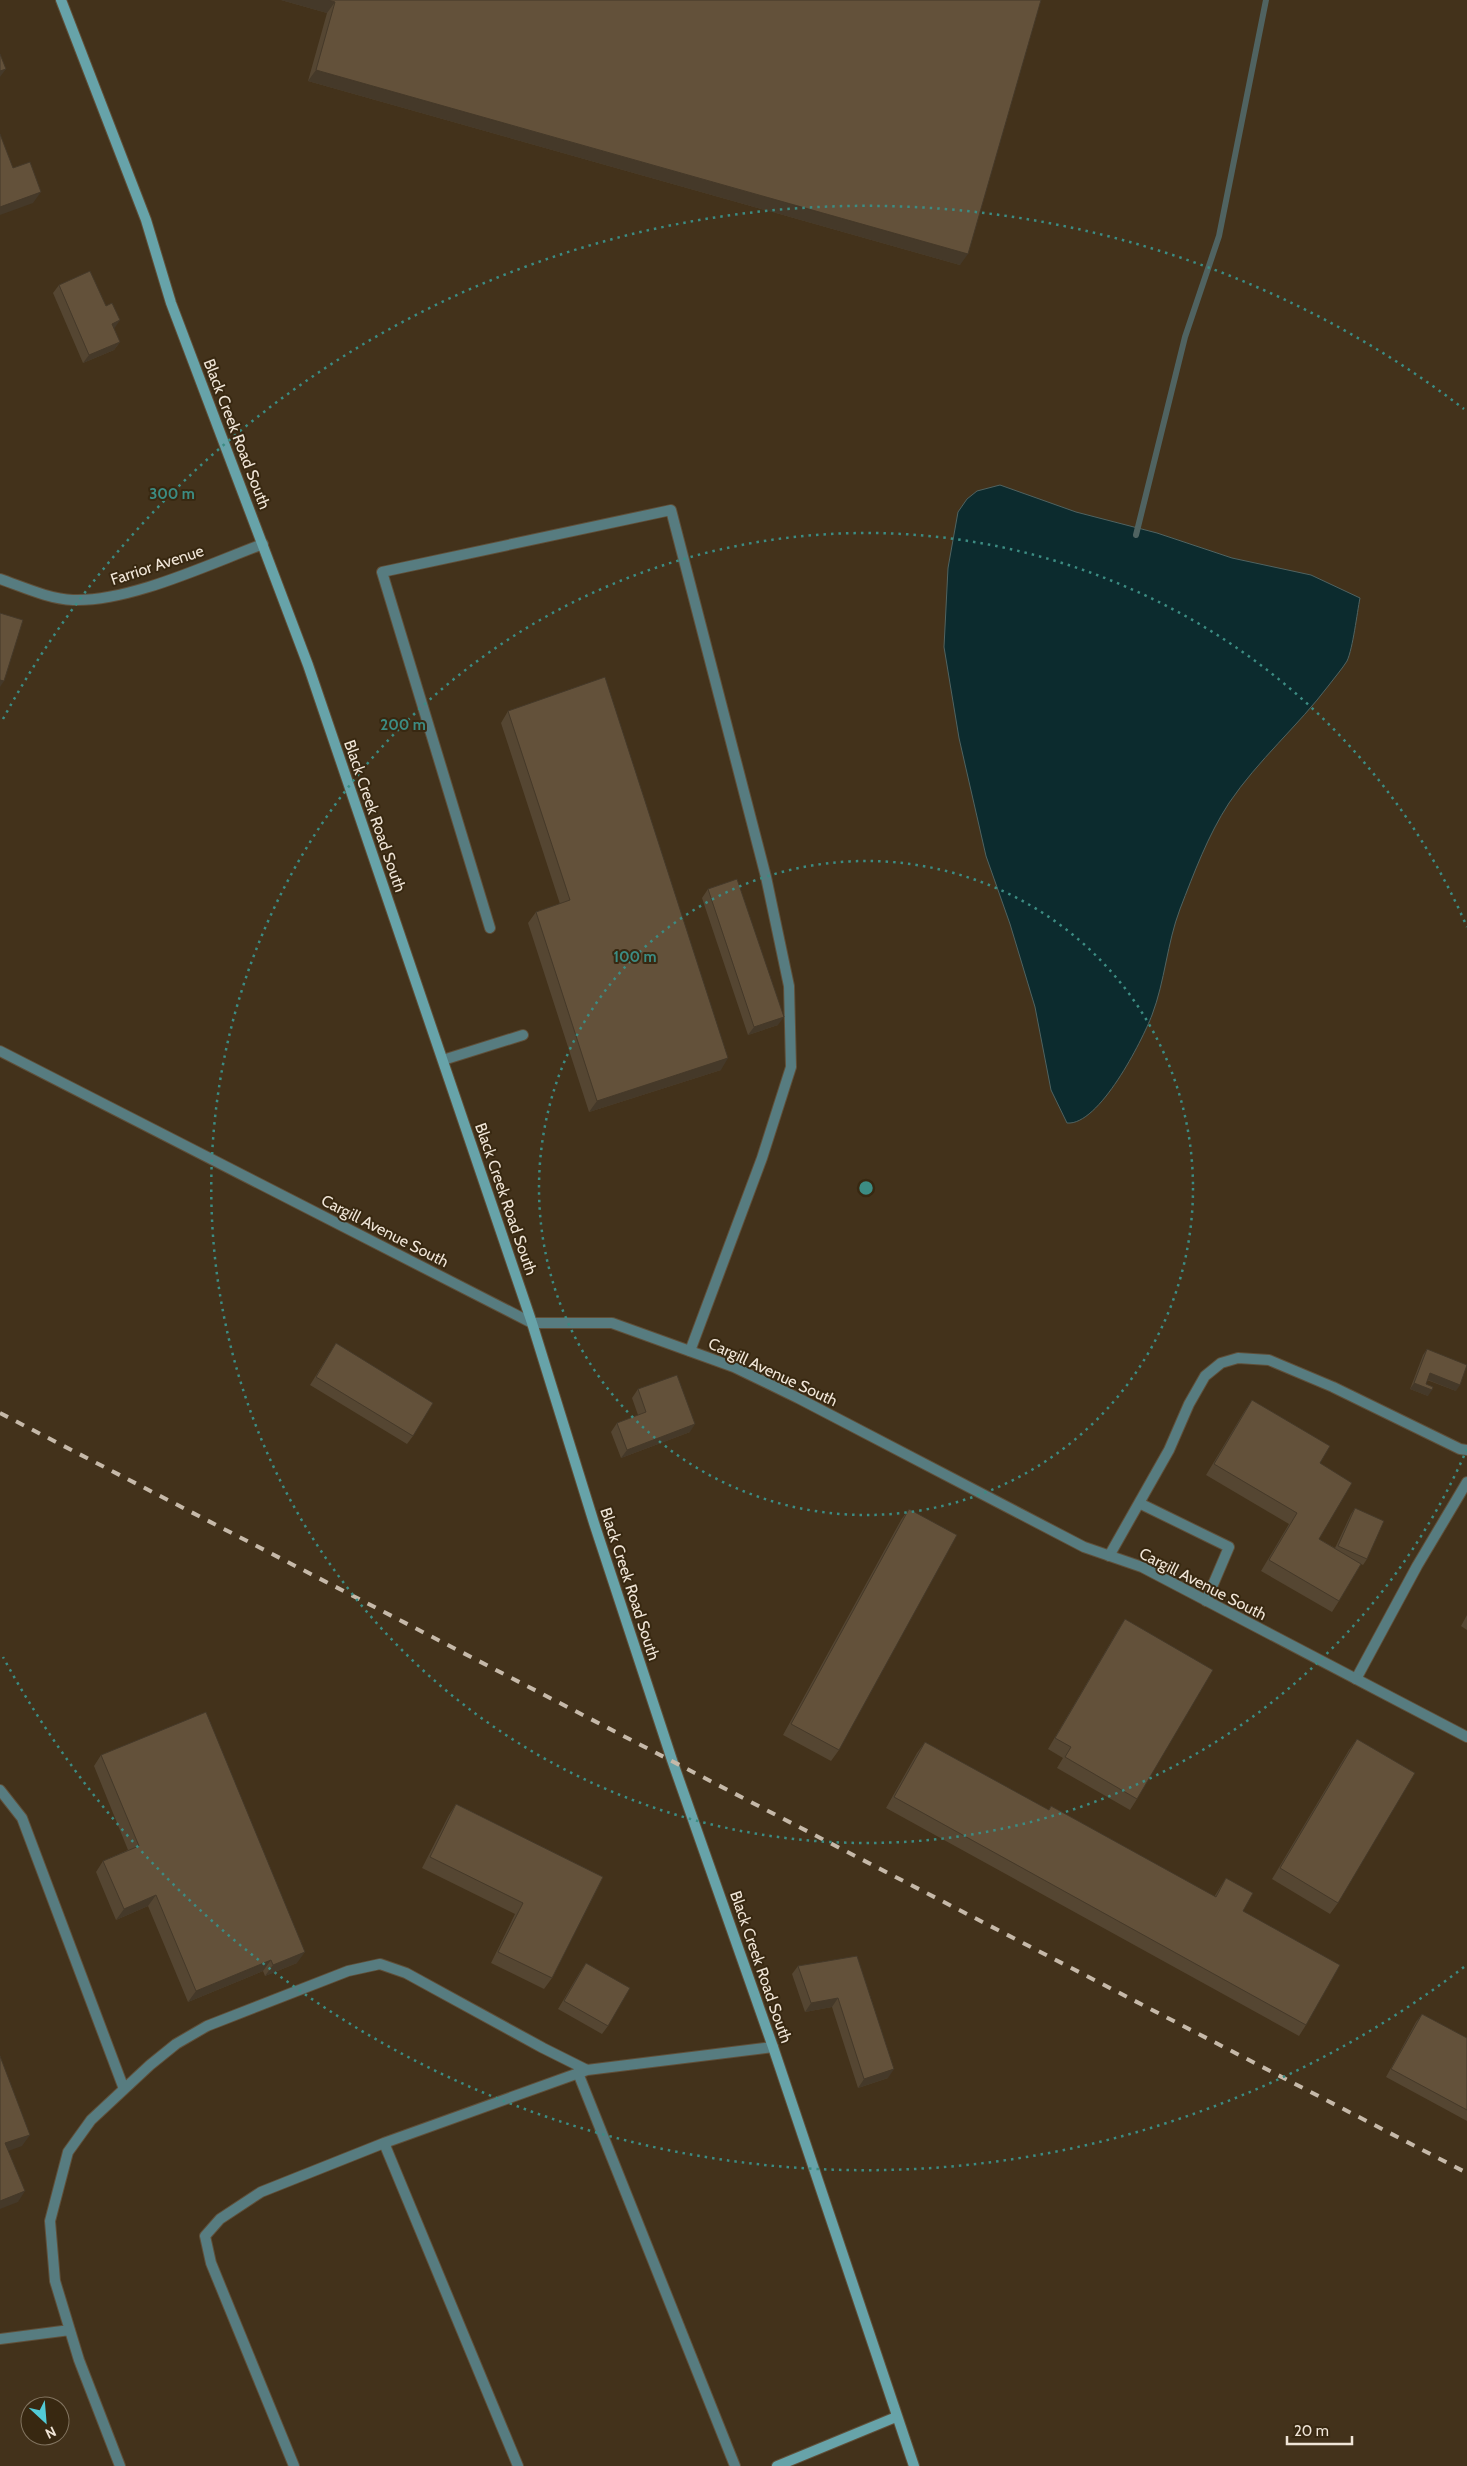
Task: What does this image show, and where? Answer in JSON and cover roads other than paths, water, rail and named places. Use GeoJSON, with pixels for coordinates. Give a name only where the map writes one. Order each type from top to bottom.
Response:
{"type":"FeatureCollection","features":[{"type":"Feature","properties":{"kind":"street","name":"Black Creek Road South"},"geometry":{"type":"LineString","coordinates":[[61,0],[146,220],[171,304],[308,665],[532,1324],[594,1523],[672,1760],[773,2047],[914,2466]]}},
{"type":"Feature","properties":{"kind":"street"},"geometry":{"type":"LineString","coordinates":[[490,928],[382,572],[671,510],[766,877],[789,986],[791,1067],[762,1158],[690,1351]]}},
{"type":"Feature","properties":{"kind":"street","name":"Farrior Avenue"},"geometry":{"type":"LineString","coordinates":[[0,579],[72,600],[98,599],[130,593],[263,544]]}},
{"type":"Feature","properties":{"kind":"street"},"geometry":{"type":"LineString","coordinates":[[443,1060],[523,1035]]}},
{"type":"Feature","properties":{"kind":"street","name":"Cargill Avenue South"},"geometry":{"type":"LineString","coordinates":[[0,1051],[532,1324],[612,1323],[734,1367],[798,1398],[1084,1547],[1142,1567],[1467,1737]]}},
{"type":"Feature","properties":{"kind":"street"},"geometry":{"type":"LineString","coordinates":[[1109,1556],[1170,1450],[1189,1404],[1205,1376],[1221,1363],[1238,1358],[1269,1360],[1333,1387],[1460,1449],[1467,1450]]}},
{"type":"Feature","properties":{"kind":"street"},"geometry":{"type":"LineString","coordinates":[[1356,1679],[1417,1566],[1467,1482]]}},
{"type":"Feature","properties":{"kind":"street"},"geometry":{"type":"LineString","coordinates":[[1139,1503],[1229,1547],[1206,1601]]}},
{"type":"Feature","properties":{"kind":"street"},"geometry":{"type":"LineString","coordinates":[[0,1790],[22,1818],[124,2089]]}},
{"type":"Feature","properties":{"kind":"street"},"geometry":{"type":"LineString","coordinates":[[120,2466],[79,2360],[55,2281],[50,2221],[68,2152],[91,2120],[176,2044],[206,2026],[348,1971],[380,1964],[406,1972],[543,2048],[582,2072],[735,2466]]}},
{"type":"Feature","properties":{"kind":"street"},"geometry":{"type":"LineString","coordinates":[[294,2466],[211,2263],[205,2236],[220,2219],[261,2192],[384,2144],[582,2072],[773,2047]]}},
{"type":"Feature","properties":{"kind":"street"},"geometry":{"type":"LineString","coordinates":[[384,2144],[518,2466]]}},
{"type":"Feature","properties":{"kind":"street"},"geometry":{"type":"LineString","coordinates":[[0,2339],[70,2330]]}},
{"type":"Feature","properties":{"kind":"street"},"geometry":{"type":"LineString","coordinates":[[776,2466],[896,2417]]}},
{"type":"Feature","properties":{"kind":"water"},"geometry":{"type":"Polygon","coordinates":[[[1000,485],[1076,512],[1157,533],[1232,558],[1311,575],[1360,598],[1347,661],[1317,700],[1240,787],[1214,828],[1180,909],[1152,1015],[1129,1061],[1118,1080],[1092,1111],[1079,1120],[1067,1123],[1051,1090],[1035,1007],[1010,924],[986,856],[959,738],[944,647],[948,568],[958,512],[967,499],[977,491],[1000,485]]]}},
{"type":"Feature","properties":{"kind":"waterway"},"geometry":{"type":"LineString","coordinates":[[1136,535],[1185,337],[1219,236],[1266,0]]}},
{"type":"Feature","properties":{"kind":"railway"},"geometry":{"type":"LineString","coordinates":[[0,1413],[1467,2173]]}}]}
